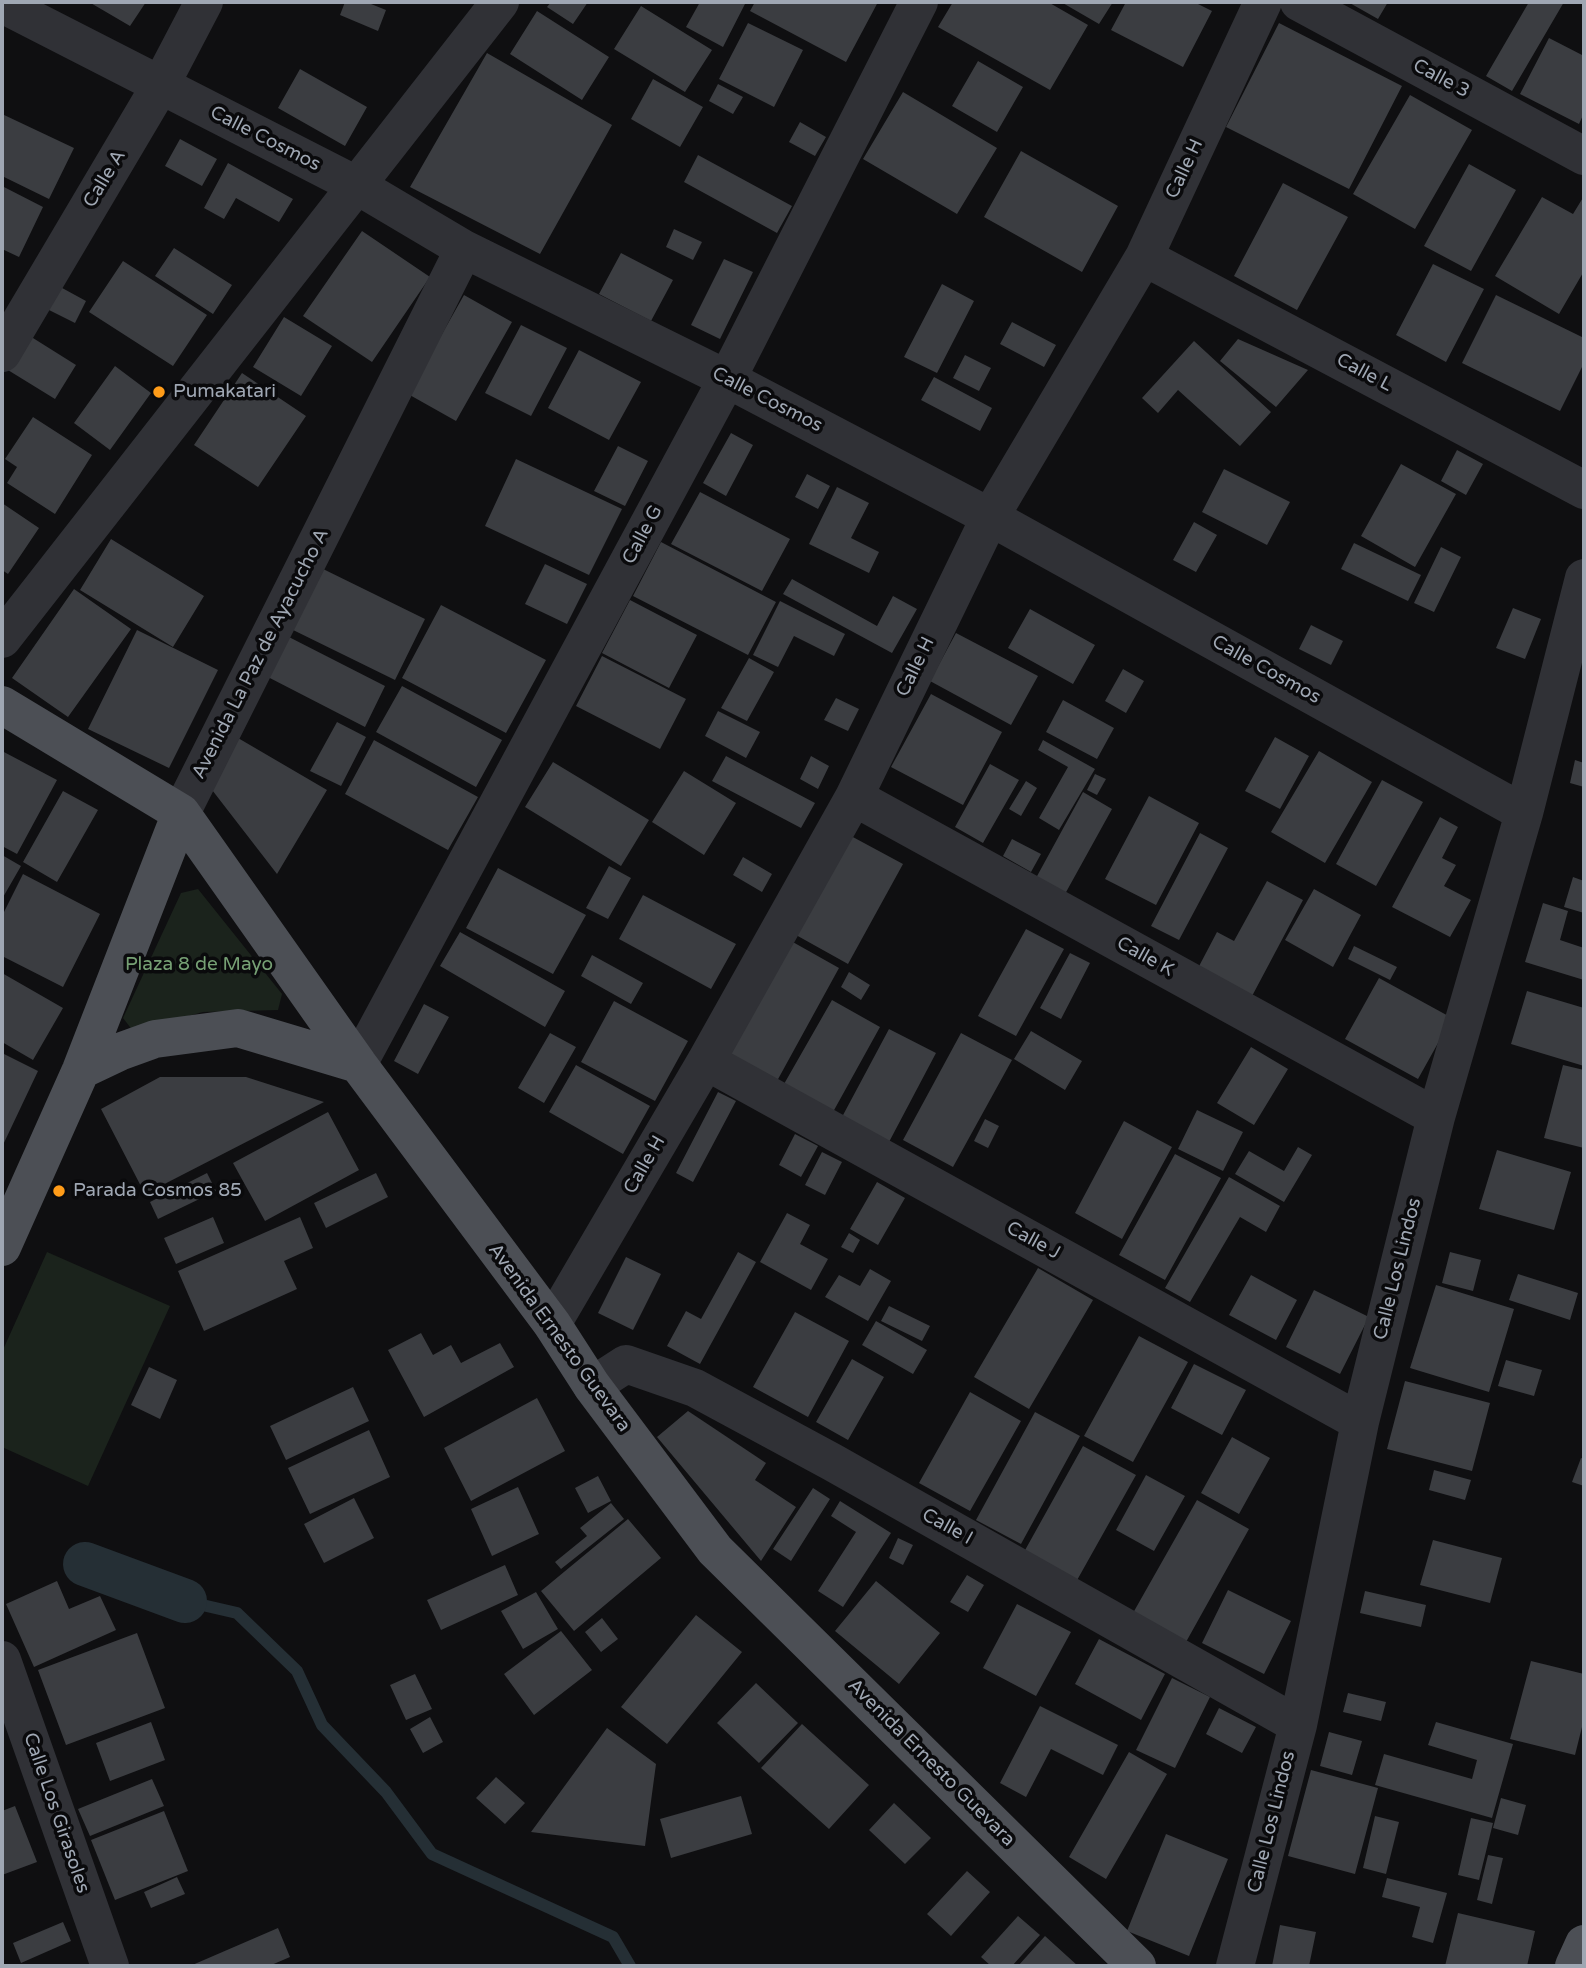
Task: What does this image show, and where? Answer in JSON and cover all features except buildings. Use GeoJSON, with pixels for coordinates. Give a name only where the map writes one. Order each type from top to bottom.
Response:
{"type":"FeatureCollection","features":[{"type":"Feature","properties":{"kind":"main road","name":"Avenida Ernesto Guevara"},"geometry":{"type":"LineString","coordinates":[[2,705],[181,813],[358,1064],[552,1324],[592,1386],[715,1550],[1137,1966]]}},
{"type":"Feature","properties":{"kind":"main road","name":"Avenida La Paz de Ayacucho A"},"geometry":{"type":"LineString","coordinates":[[2,1247],[81,1070],[181,813]]}},
{"type":"Feature","properties":{"kind":"main road"},"geometry":{"type":"LineString","coordinates":[[81,1070],[155,1039],[239,1028],[358,1064]]}},
{"type":"Feature","properties":{"kind":"street","name":"Calle A"},"geometry":{"type":"LineString","coordinates":[[2,353],[160,86],[204,2]]}},
{"type":"Feature","properties":{"kind":"street"},"geometry":{"type":"LineString","coordinates":[[2,639],[500,2]]}},
{"type":"Feature","properties":{"kind":"street","name":"Calle G"},"geometry":{"type":"LineString","coordinates":[[358,1064],[727,379],[919,2]]}},
{"type":"Feature","properties":{"kind":"street","name":"Calle H"},"geometry":{"type":"LineString","coordinates":[[552,1324],[706,1061],[854,796],[990,517],[1144,257],[1263,2]]}},
{"type":"Feature","properties":{"kind":"street","name":"Calle 3"},"geometry":{"type":"LineString","coordinates":[[1299,2],[1584,156]]}},
{"type":"Feature","properties":{"kind":"street","name":"Calle Cosmos"},"geometry":{"type":"LineString","coordinates":[[2,4],[356,185],[464,249],[727,379],[990,517],[1524,813]]}},
{"type":"Feature","properties":{"kind":"street","name":"Avenida La Paz de Ayacucho A"},"geometry":{"type":"LineString","coordinates":[[181,813],[464,249]]}},
{"type":"Feature","properties":{"kind":"street","name":"Calle L"},"geometry":{"type":"LineString","coordinates":[[1144,257],[1584,490]]}},
{"type":"Feature","properties":{"kind":"street","name":"Calle Los Lindos"},"geometry":{"type":"LineString","coordinates":[[1235,1966],[1298,1725],[1360,1422],[1436,1117],[1524,813],[1584,578]]}},
{"type":"Feature","properties":{"kind":"street","name":"Calle K"},"geometry":{"type":"LineString","coordinates":[[854,796],[1436,1117]]}},
{"type":"Feature","properties":{"kind":"street","name":"Calle J"},"geometry":{"type":"LineString","coordinates":[[706,1061],[1360,1422]]}},
{"type":"Feature","properties":{"kind":"street","name":"Calle I"},"geometry":{"type":"LineString","coordinates":[[592,1386],[625,1364],[695,1388],[832,1462],[1298,1725]]}},
{"type":"Feature","properties":{"kind":"street","name":"Calle Los Girasoles"},"geometry":{"type":"LineString","coordinates":[[2,1660],[110,1966]]}},
{"type":"Feature","properties":{"kind":"green space","name":"Plaza 8 de Mayo"},"geometry":{"type":"Polygon","coordinates":[[[198,889],[282,994],[278,1010],[203,1012],[133,1031],[123,1018],[181,893],[198,889]]]}},
{"type":"Feature","properties":{"kind":"green space"},"geometry":{"type":"Polygon","coordinates":[[[47,1252],[170,1306],[88,1486],[2,1447],[2,1352],[47,1252]]]}},
{"type":"Feature","properties":{"kind":"waterway"},"geometry":{"type":"LineString","coordinates":[[85,1564],[185,1601]]}},
{"type":"Feature","properties":{"kind":"waterway"},"geometry":{"type":"LineString","coordinates":[[185,1601],[237,1613],[297,1671],[322,1725],[386,1792],[432,1854],[613,1937],[630,1966]]}},
{"type":"Feature","properties":{"kind":"place","name":"Pumakatari"},"geometry":{"type":"Point","coordinates":[159,392]}},
{"type":"Feature","properties":{"kind":"place","name":"Parada Cosmos 85"},"geometry":{"type":"Point","coordinates":[59,1191]}}]}
